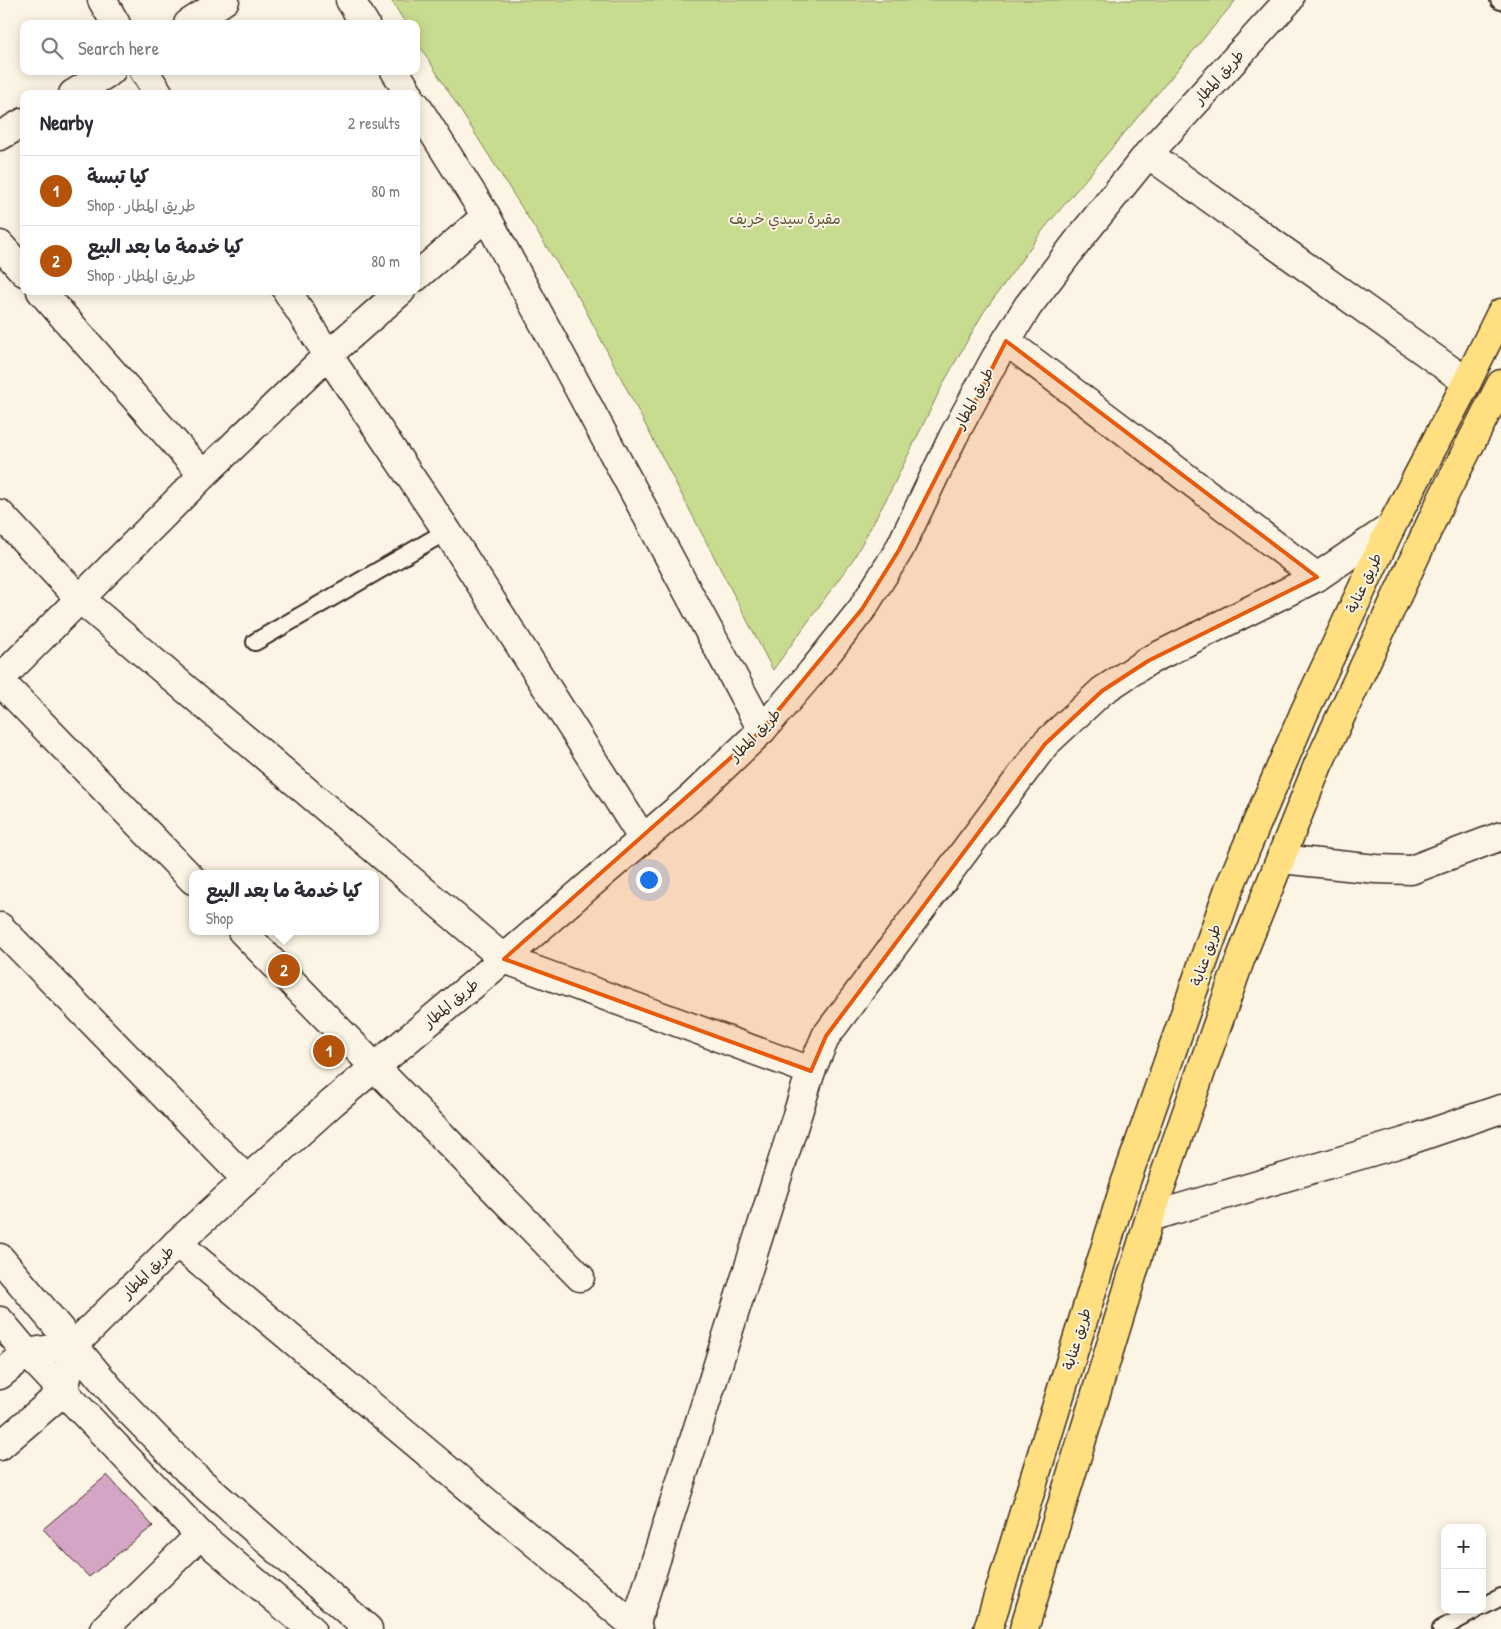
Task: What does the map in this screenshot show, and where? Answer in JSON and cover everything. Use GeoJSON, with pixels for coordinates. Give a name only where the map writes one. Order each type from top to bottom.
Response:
{"type":"FeatureCollection","features":[{"type":"Feature","properties":{"kind":"main road","name":"طريق عنابة"},"geometry":{"type":"LineString","coordinates":[[988,1629],[1125,1184],[1230,886],[1304,713],[1391,527],[1501,313]]}},
{"type":"Feature","properties":{"kind":"main road"},"geometry":{"type":"LineString","coordinates":[[1024,1629],[1150,1217],[1240,960],[1318,765],[1442,499],[1501,384]]}},
{"type":"Feature","properties":{"kind":"street"},"geometry":{"type":"LineString","coordinates":[[102,0],[114,20]]}},
{"type":"Feature","properties":{"kind":"street"},"geometry":{"type":"LineString","coordinates":[[194,20],[225,0]]}},
{"type":"Feature","properties":{"kind":"street"},"geometry":{"type":"LineString","coordinates":[[350,0],[362,20]]}},
{"type":"Feature","properties":{"kind":"street","name":"طريق المطار"},"geometry":{"type":"LineString","coordinates":[[74,1345],[177,1243],[332,1102],[504,959],[694,796],[762,730],[812,672],[862,609],[899,550],[953,437],[995,358],[1034,299],[1148,154],[1290,0]]}},
{"type":"Feature","properties":{"kind":"street"},"geometry":{"type":"LineString","coordinates":[[80,90],[104,75]]}},
{"type":"Feature","properties":{"kind":"street"},"geometry":{"type":"LineString","coordinates":[[147,75],[156,90]]}},
{"type":"Feature","properties":{"kind":"street"},"geometry":{"type":"LineString","coordinates":[[397,75],[407,90]]}},
{"type":"Feature","properties":{"kind":"street"},"geometry":{"type":"LineString","coordinates":[[420,111],[486,216],[762,730]]}},
{"type":"Feature","properties":{"kind":"street"},"geometry":{"type":"LineString","coordinates":[[0,136],[20,124]]}},
{"type":"Feature","properties":{"kind":"street"},"geometry":{"type":"LineString","coordinates":[[1148,154],[1466,382]]}},
{"type":"Feature","properties":{"kind":"street"},"geometry":{"type":"LineString","coordinates":[[420,274],[486,216]]}},
{"type":"Feature","properties":{"kind":"street"},"geometry":{"type":"LineString","coordinates":[[0,245],[20,268]]}},
{"type":"Feature","properties":{"kind":"street"},"geometry":{"type":"LineString","coordinates":[[45,295],[203,475]]}},
{"type":"Feature","properties":{"kind":"street"},"geometry":{"type":"LineString","coordinates":[[289,295],[447,531],[643,839]]}},
{"type":"Feature","properties":{"kind":"street"},"geometry":{"type":"LineString","coordinates":[[189,876],[0,680],[203,475],[328,355],[396,295]]}},
{"type":"Feature","properties":{"kind":"street"},"geometry":{"type":"LineString","coordinates":[[1006,341],[1317,577]]}},
{"type":"Feature","properties":{"kind":"street"},"geometry":{"type":"LineString","coordinates":[[0,514],[80,599],[504,959],[811,1071]]}},
{"type":"Feature","properties":{"kind":"street"},"geometry":{"type":"LineString","coordinates":[[177,1243],[636,1628],[811,1071],[826,1036],[1045,744],[1102,691],[1148,661],[1317,577],[1391,527]]}},
{"type":"Feature","properties":{"kind":"street"},"geometry":{"type":"LineString","coordinates":[[1281,859],[1376,869],[1411,870],[1501,836]]}},
{"type":"Feature","properties":{"kind":"street"},"geometry":{"type":"LineString","coordinates":[[0,927],[247,1180]]}},
{"type":"Feature","properties":{"kind":"street"},"geometry":{"type":"LineString","coordinates":[[246,935],[580,1277]]}},
{"type":"Feature","properties":{"kind":"street"},"geometry":{"type":"LineString","coordinates":[[1150,1217],[1404,1142],[1501,1109]]}},
{"type":"Feature","properties":{"kind":"street"},"geometry":{"type":"LineString","coordinates":[[0,1258],[120,1401],[187,1470],[368,1629]]}},
{"type":"Feature","properties":{"kind":"street"},"geometry":{"type":"LineString","coordinates":[[0,1321],[26,1353],[200,1535],[311,1629]]}},
{"type":"Feature","properties":{"kind":"street"},"geometry":{"type":"LineString","coordinates":[[0,1375],[26,1353],[74,1345]]}},
{"type":"Feature","properties":{"kind":"street"},"geometry":{"type":"LineString","coordinates":[[0,1446],[64,1391],[74,1345]]}},
{"type":"Feature","properties":{"kind":"street"},"geometry":{"type":"LineString","coordinates":[[104,1629],[200,1535]]}},
{"type":"Feature","properties":{"kind":"lane"},"geometry":{"type":"LineString","coordinates":[[255,642],[447,531]]}},
{"type":"Feature","properties":{"kind":"lane"},"geometry":{"type":"LineString","coordinates":[[1486,1605],[1501,1597]]}},
{"type":"Feature","properties":{"kind":"lane"},"geometry":{"type":"LineString","coordinates":[[1441,1629],[1469,1614]]}},
{"type":"Feature","properties":{"kind":"highlighted area"},"geometry":{"type":"Polygon","coordinates":[[[1006,341],[1317,577],[1148,661],[1102,691],[1045,744],[826,1036],[811,1071],[504,959],[762,730],[862,609],[899,550],[1006,341]]]}},
{"type":"Feature","properties":{"kind":"green space","name":"مقبرة سيدي خريف"},"geometry":{"type":"Polygon","coordinates":[[[391,0],[1236,0],[1043,230],[983,313],[944,382],[889,494],[854,558],[773,670],[582,303],[420,46],[420,20],[404,20],[391,0]]]}},
{"type":"Feature","properties":{"kind":"building"},"geometry":{"type":"Polygon","coordinates":[[[107,1475],[153,1526],[89,1577],[43,1529],[107,1475]]]}},
{"type":"Feature","properties":{"kind":"place","name":"كيا خدمة ما بعد البيع"},"geometry":{"type":"Point","coordinates":[284,970]}},
{"type":"Feature","properties":{"kind":"place","name":"كيا تبسة"},"geometry":{"type":"Point","coordinates":[329,1051]}}]}
